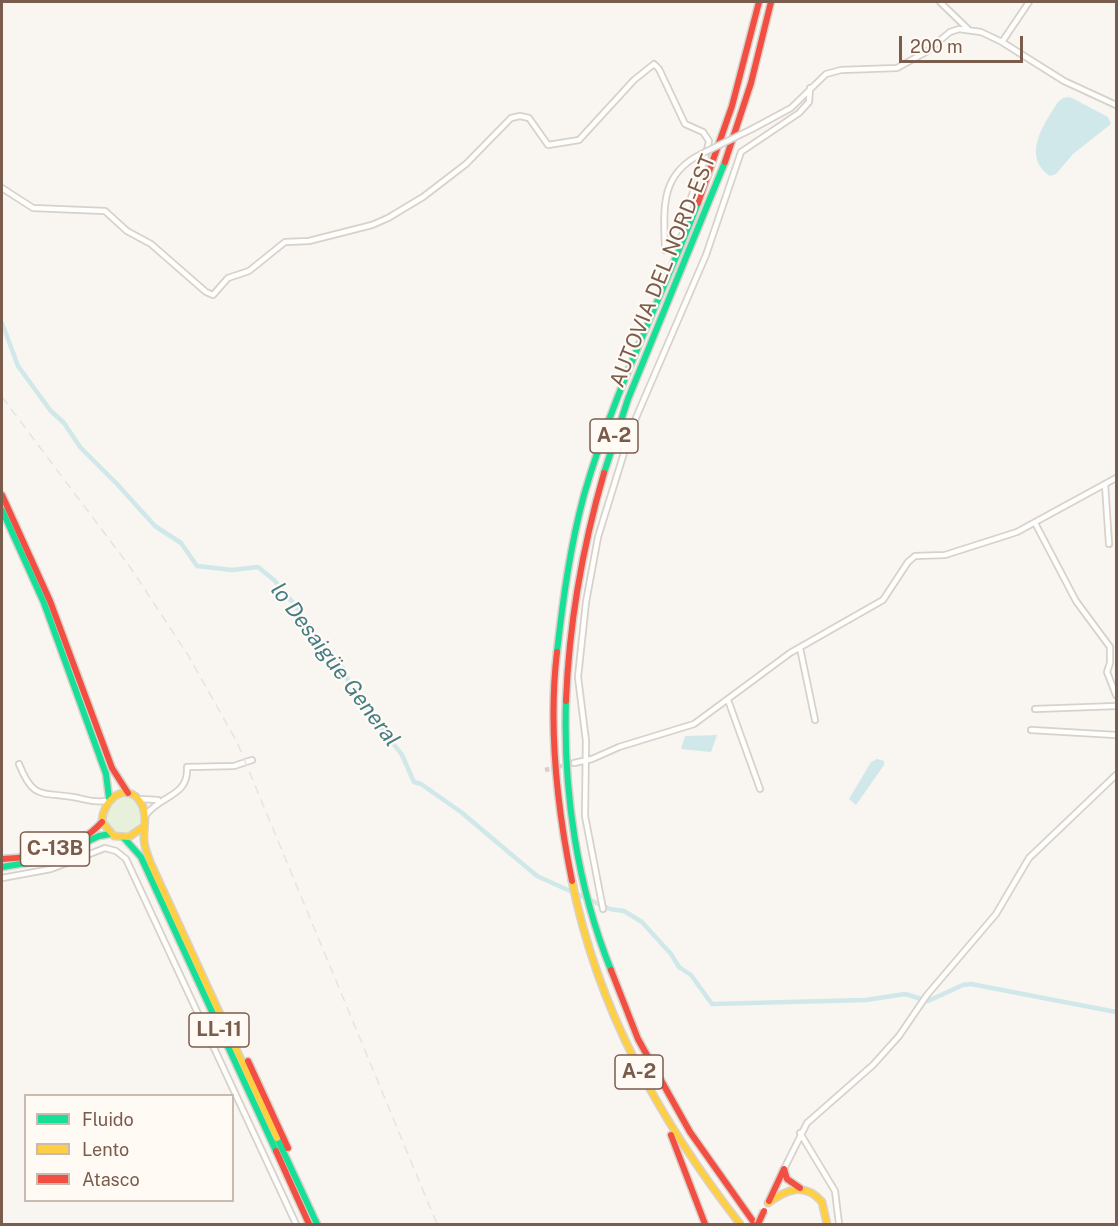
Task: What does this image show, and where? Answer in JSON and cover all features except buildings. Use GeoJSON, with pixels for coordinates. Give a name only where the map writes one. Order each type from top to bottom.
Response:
{"type":"FeatureCollection","features":[{"type":"Feature","properties":{"kind":"main road","name":"AUTOVIA DEL NORD-EST"},"geometry":{"type":"LineString","coordinates":[[740,1224],[699,1170],[657,1105],[616,1024],[597,973],[572,886],[558,800],[553,711],[557,629],[572,540],[590,475],[611,411],[716,156],[736,93],[759,2]]}},
{"type":"Feature","properties":{"kind":"main road","name":"AUTOVIA DEL NORD-EST"},"geometry":{"type":"LineString","coordinates":[[758,1224],[688,1126],[678,1118],[645,1058],[623,1009],[600,948],[585,892],[571,816],[564,720],[568,636],[578,566],[596,494],[622,414],[729,151],[751,83],[771,2]]}},
{"type":"Feature","properties":{"kind":"main road"},"geometry":{"type":"LineString","coordinates":[[2,495],[50,601],[112,768],[129,794]]}},
{"type":"Feature","properties":{"kind":"main road"},"geometry":{"type":"LineString","coordinates":[[2,510],[46,609],[105,771],[107,800],[101,813],[102,822],[110,834],[124,838],[137,833],[143,826]]}},
{"type":"Feature","properties":{"kind":"main road"},"geometry":{"type":"LineString","coordinates":[[107,800],[117,794],[129,794],[142,803],[146,815]]}},
{"type":"Feature","properties":{"kind":"main road","name":"LL-11"},"geometry":{"type":"LineString","coordinates":[[146,815],[143,826],[146,850],[161,888],[317,1224]]}},
{"type":"Feature","properties":{"kind":"main road","name":"C-13B"},"geometry":{"type":"LineString","coordinates":[[2,859],[35,855],[57,849],[86,836],[102,822]]}},
{"type":"Feature","properties":{"kind":"main road","name":"C-13B"},"geometry":{"type":"LineString","coordinates":[[2,867],[50,859],[99,836],[110,834]]}},
{"type":"Feature","properties":{"kind":"main road","name":"LL-11"},"geometry":{"type":"LineString","coordinates":[[124,838],[141,857],[309,1224]]}},
{"type":"Feature","properties":{"kind":"main road"},"geometry":{"type":"LineString","coordinates":[[161,888],[169,898],[225,1012],[323,1224]]}},
{"type":"Feature","properties":{"kind":"main road","name":"A-2"},"geometry":{"type":"LineString","coordinates":[[657,1105],[679,1154],[705,1224]]}},
{"type":"Feature","properties":{"kind":"main road"},"geometry":{"type":"LineString","coordinates":[[758,1224],[784,1168]]}},
{"type":"Feature","properties":{"kind":"main road"},"geometry":{"type":"LineString","coordinates":[[784,1168],[787,1179],[819,1198],[826,1209],[827,1224]]}},
{"type":"Feature","properties":{"kind":"main road"},"geometry":{"type":"LineString","coordinates":[[768,1203],[785,1191],[801,1189]]}},
{"type":"Feature","properties":{"kind":"street"},"geometry":{"type":"LineString","coordinates":[[940,2],[968,29],[1002,42],[1064,81],[1116,105]]}},
{"type":"Feature","properties":{"kind":"street"},"geometry":{"type":"LineString","coordinates":[[1002,42],[1029,2]]}},
{"type":"Feature","properties":{"kind":"street"},"geometry":{"type":"LineString","coordinates":[[2,188],[33,208],[63,210],[92,208],[105,211],[127,231],[151,244],[206,292],[213,295],[228,278],[249,272],[285,242],[306,242],[372,225],[414,203],[479,153],[501,125],[511,118],[522,116],[530,119],[548,145],[579,140],[638,75],[652,64],[657,65],[685,124],[703,132],[709,141],[679,225],[671,243],[664,250],[666,198],[670,183],[685,163],[701,154],[752,129],[791,108],[823,75],[831,72],[897,68],[926,52],[950,32],[968,29]]}},
{"type":"Feature","properties":{"kind":"street"},"geometry":{"type":"LineString","coordinates":[[603,906],[585,816],[583,787],[586,761],[578,677],[584,616],[595,550],[634,420],[712,238],[741,152],[799,113],[809,102],[810,88]]}},
{"type":"Feature","properties":{"kind":"street"},"geometry":{"type":"LineString","coordinates":[[574,763],[692,725],[800,648],[883,600],[908,562],[915,556],[948,554],[1017,532],[1116,478]]}},
{"type":"Feature","properties":{"kind":"street"},"geometry":{"type":"LineString","coordinates":[[1105,484],[1109,544]]}},
{"type":"Feature","properties":{"kind":"street"},"geometry":{"type":"LineString","coordinates":[[1035,523],[1076,601],[1110,647],[1110,663],[1107,672],[1116,695]]}},
{"type":"Feature","properties":{"kind":"street"},"geometry":{"type":"LineString","coordinates":[[800,648],[815,720]]}},
{"type":"Feature","properties":{"kind":"street"},"geometry":{"type":"LineString","coordinates":[[728,700],[760,789]]}},
{"type":"Feature","properties":{"kind":"street"},"geometry":{"type":"LineString","coordinates":[[1035,709],[1116,706]]}},
{"type":"Feature","properties":{"kind":"street"},"geometry":{"type":"LineString","coordinates":[[1031,730],[1116,735]]}},
{"type":"Feature","properties":{"kind":"street"},"geometry":{"type":"LineString","coordinates":[[146,815],[161,800],[184,787],[187,767],[234,766],[252,760]]}},
{"type":"Feature","properties":{"kind":"street"},"geometry":{"type":"LineString","coordinates":[[19,764],[28,784],[35,792],[90,802],[107,800]]}},
{"type":"Feature","properties":{"kind":"street"},"geometry":{"type":"LineString","coordinates":[[784,1168],[800,1133],[813,1117],[878,1061],[908,1024],[925,997],[987,926],[1029,858],[1116,775]]}},
{"type":"Feature","properties":{"kind":"street"},"geometry":{"type":"LineString","coordinates":[[136,797],[149,802],[161,800]]}},
{"type":"Feature","properties":{"kind":"street"},"geometry":{"type":"LineString","coordinates":[[90,802],[101,813]]}},
{"type":"Feature","properties":{"kind":"street"},"geometry":{"type":"LineString","coordinates":[[2,878],[51,869],[105,848],[116,851],[126,859],[296,1224]]}},
{"type":"Feature","properties":{"kind":"street"},"geometry":{"type":"LineString","coordinates":[[800,1133],[836,1193],[839,1224]]}},
{"type":"Feature","properties":{"kind":"green space"},"geometry":{"type":"Polygon","coordinates":[[[123,797],[136,802],[141,815],[136,828],[123,833],[110,828],[105,815],[110,802],[123,797]]]}},
{"type":"Feature","properties":{"kind":"water"},"geometry":{"type":"Polygon","coordinates":[[[1070,97],[1108,117],[1111,124],[1073,154],[1056,174],[1050,176],[1041,168],[1037,159],[1038,140],[1058,102],[1070,97]]]}},
{"type":"Feature","properties":{"kind":"water"},"geometry":{"type":"Polygon","coordinates":[[[717,735],[711,752],[681,749],[685,736],[717,735]]]}},
{"type":"Feature","properties":{"kind":"water"},"geometry":{"type":"Polygon","coordinates":[[[877,759],[884,761],[884,765],[856,805],[849,799],[871,762],[877,759]]]}},
{"type":"Feature","properties":{"kind":"waterway","name":"lo Desaigüe General"},"geometry":{"type":"LineString","coordinates":[[2,323],[18,366],[50,410],[64,423],[80,447],[155,526],[181,543],[197,566],[232,570],[258,567],[274,580],[327,651],[343,668],[351,688],[402,755],[414,782],[421,784],[461,812],[537,876],[610,909],[624,911],[642,922],[671,954],[679,967],[691,975],[712,1004],[866,1000],[905,994],[928,1001],[963,985],[971,984],[1116,1012]]}},
{"type":"Feature","properties":{"kind":"tunnel"},"geometry":{"type":"LineString","coordinates":[[545,770],[574,763]]}},
{"type":"Feature","properties":{"kind":"railway"},"geometry":{"type":"LineString","coordinates":[[2,397],[130,567],[188,655],[237,742],[437,1224]]}},
{"type":"Feature","properties":{"kind":"traffic: fast"},"geometry":{"type":"LineString","coordinates":[[604,473],[628,399],[725,162]]}},
{"type":"Feature","properties":{"kind":"traffic: fast"},"geometry":{"type":"LineString","coordinates":[[557,652],[564,593],[584,495],[623,384],[698,203]]}},
{"type":"Feature","properties":{"kind":"traffic: fast"},"geometry":{"type":"LineString","coordinates":[[2,510],[44,603],[106,774],[109,798]]}},
{"type":"Feature","properties":{"kind":"traffic: fast"},"geometry":{"type":"LineString","coordinates":[[566,701],[567,769],[575,838],[589,905],[611,970]]}},
{"type":"Feature","properties":{"kind":"traffic: fast"},"geometry":{"type":"LineString","coordinates":[[2,867],[50,859],[99,836],[110,834]]}},
{"type":"Feature","properties":{"kind":"traffic: fast"},"geometry":{"type":"LineString","coordinates":[[124,838],[141,857],[276,1151]]}},
{"type":"Feature","properties":{"kind":"traffic: fast"},"geometry":{"type":"LineString","coordinates":[[277,1138],[317,1224]]}},
{"type":"Feature","properties":{"kind":"traffic: slow"},"geometry":{"type":"LineString","coordinates":[[143,827],[129,837],[114,836],[102,822],[110,800],[122,793],[129,793],[135,796],[143,807],[144,844],[151,864],[277,1138]]}},
{"type":"Feature","properties":{"kind":"traffic: slow"},"geometry":{"type":"LineString","coordinates":[[572,881],[583,929],[598,975],[615,1019],[636,1062],[684,1145],[740,1224]]}},
{"type":"Feature","properties":{"kind":"traffic: slow"},"geometry":{"type":"LineString","coordinates":[[768,1203],[788,1191],[808,1191],[822,1202],[827,1224]]}},
{"type":"Feature","properties":{"kind":"traffic: jam"},"geometry":{"type":"LineString","coordinates":[[698,203],[732,106],[759,2]]}},
{"type":"Feature","properties":{"kind":"traffic: jam"},"geometry":{"type":"LineString","coordinates":[[725,162],[751,83],[771,2]]}},
{"type":"Feature","properties":{"kind":"traffic: jam"},"geometry":{"type":"LineString","coordinates":[[566,701],[570,643],[578,586],[589,530],[604,473]]}},
{"type":"Feature","properties":{"kind":"traffic: jam"},"geometry":{"type":"LineString","coordinates":[[2,495],[50,601],[112,768],[128,793]]}},
{"type":"Feature","properties":{"kind":"traffic: jam"},"geometry":{"type":"LineString","coordinates":[[557,652],[553,709],[554,738],[558,796],[572,881]]}},
{"type":"Feature","properties":{"kind":"traffic: jam"},"geometry":{"type":"LineString","coordinates":[[2,859],[43,854],[56,850],[81,839],[102,822]]}},
{"type":"Feature","properties":{"kind":"traffic: jam"},"geometry":{"type":"LineString","coordinates":[[611,970],[638,1039],[690,1132],[755,1224]]}},
{"type":"Feature","properties":{"kind":"traffic: jam"},"geometry":{"type":"LineString","coordinates":[[248,1061],[288,1148]]}},
{"type":"Feature","properties":{"kind":"traffic: jam"},"geometry":{"type":"LineString","coordinates":[[671,1135],[705,1224]]}},
{"type":"Feature","properties":{"kind":"traffic: jam"},"geometry":{"type":"LineString","coordinates":[[276,1151],[309,1224]]}},
{"type":"Feature","properties":{"kind":"traffic: jam"},"geometry":{"type":"LineString","coordinates":[[769,1201],[784,1169]]}},
{"type":"Feature","properties":{"kind":"traffic: jam"},"geometry":{"type":"LineString","coordinates":[[784,1169],[787,1179],[800,1188]]}},
{"type":"Feature","properties":{"kind":"traffic: jam"},"geometry":{"type":"LineString","coordinates":[[758,1224],[764,1211]]}}]}
